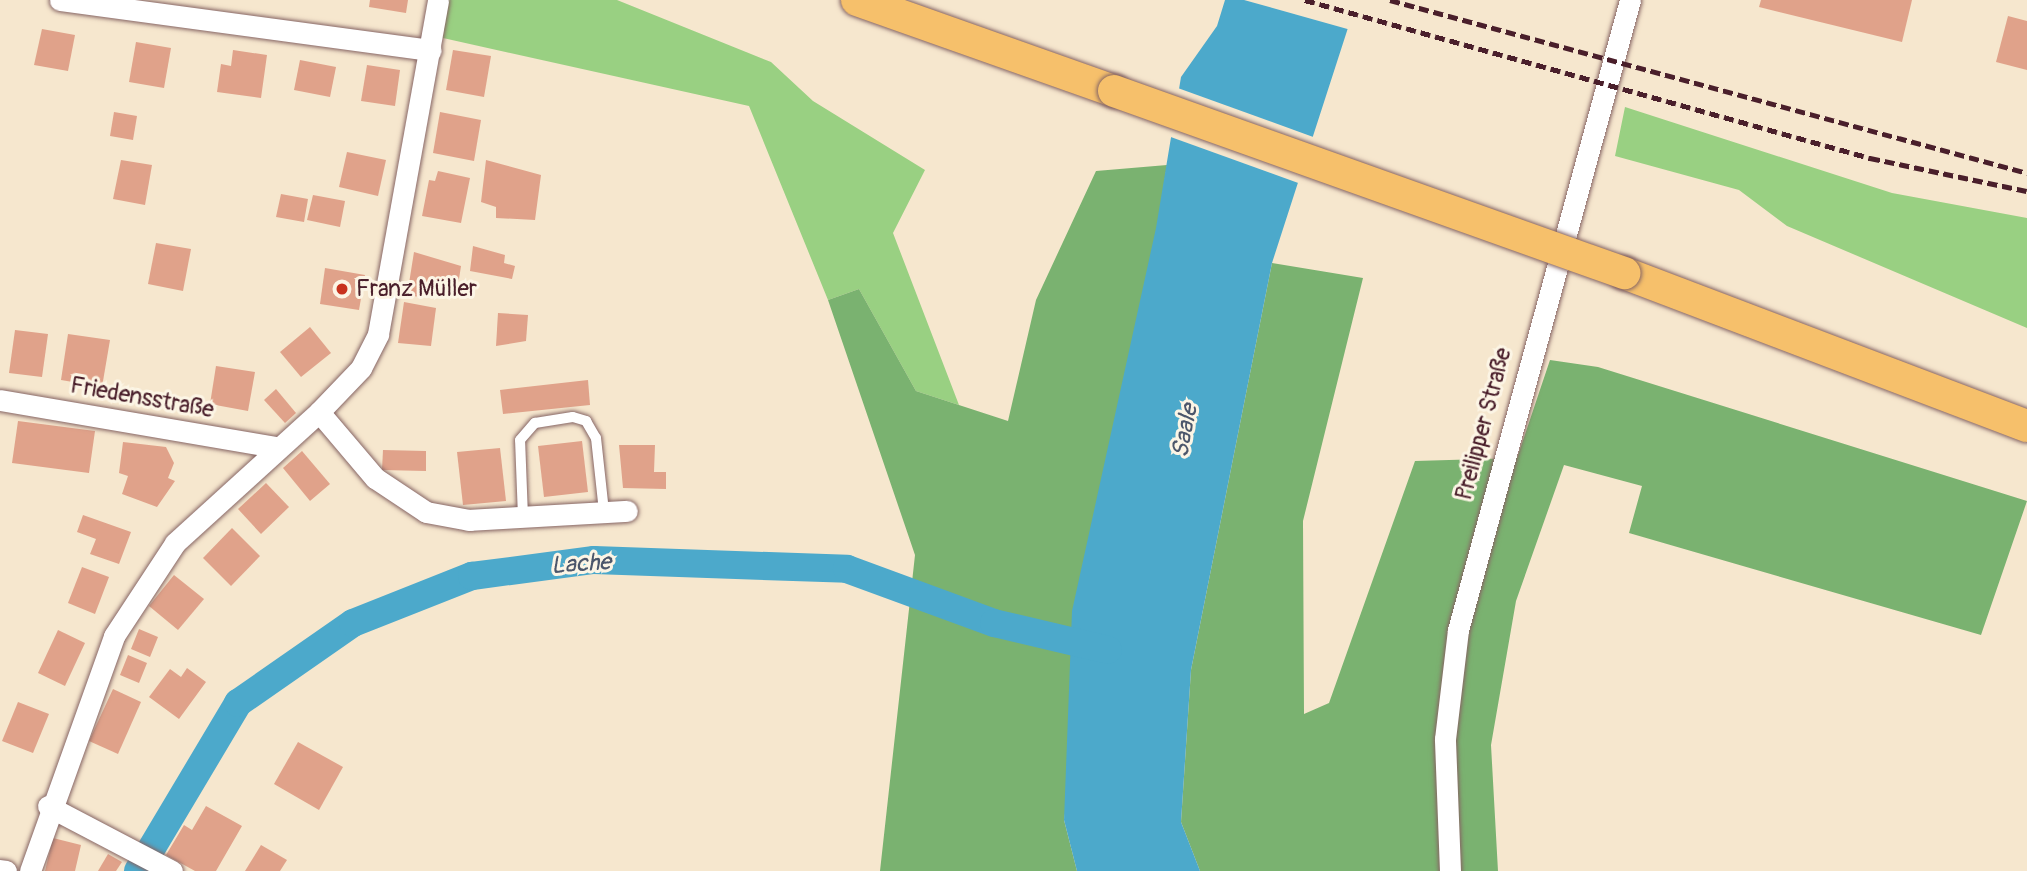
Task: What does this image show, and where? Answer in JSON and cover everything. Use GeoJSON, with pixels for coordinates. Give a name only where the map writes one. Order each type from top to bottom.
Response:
{"type":"FeatureCollection","features":[{"type":"Feature","properties":{"kind":"main road"},"geometry":{"type":"LineString","coordinates":[[857,0],[1624,273],[2027,426]]}},
{"type":"Feature","properties":{"kind":"street"},"geometry":{"type":"LineString","coordinates":[[60,0],[431,50]]}},
{"type":"Feature","properties":{"kind":"street"},"geometry":{"type":"LineString","coordinates":[[30,871],[48,806],[114,636],[176,542],[276,447],[319,412],[361,368],[378,334],[438,0]]}},
{"type":"Feature","properties":{"kind":"street","name":"Preilipper Straße"},"geometry":{"type":"LineString","coordinates":[[1450,871],[1444,739],[1458,629],[1630,0]]}},
{"type":"Feature","properties":{"kind":"street","name":"Friedensstraße"},"geometry":{"type":"LineString","coordinates":[[0,400],[276,447]]}},
{"type":"Feature","properties":{"kind":"street"},"geometry":{"type":"LineString","coordinates":[[319,412],[375,478],[426,512],[469,520],[627,511]]}},
{"type":"Feature","properties":{"kind":"street"},"geometry":{"type":"LineString","coordinates":[[48,806],[172,871]]}},
{"type":"Feature","properties":{"kind":"street"},"geometry":{"type":"LineString","coordinates":[[0,870],[6,871]]}},
{"type":"Feature","properties":{"kind":"lane"},"geometry":{"type":"LineString","coordinates":[[523,517],[520,440],[535,423],[573,418],[586,421],[596,438],[604,512]]}},
{"type":"Feature","properties":{"kind":"green space"},"geometry":{"type":"Polygon","coordinates":[[[447,0],[617,0],[771,62],[813,101],[925,170],[893,233],[959,405],[916,391],[859,289],[828,300],[749,106],[443,38],[447,0]]]}},
{"type":"Feature","properties":{"kind":"green space"},"geometry":{"type":"Polygon","coordinates":[[[1625,107],[1892,193],[2027,218],[2027,328],[1787,226],[1739,190],[1615,156],[1625,107]]]}},
{"type":"Feature","properties":{"kind":"green space"},"geometry":{"type":"Polygon","coordinates":[[[1167,165],[1064,820],[1077,871],[880,871],[915,555],[828,300],[859,289],[916,391],[1008,421],[1036,300],[1096,171],[1167,165]]]}},
{"type":"Feature","properties":{"kind":"green space"},"geometry":{"type":"Polygon","coordinates":[[[1272,263],[1363,278],[1303,521],[1304,714],[1329,703],[1415,461],[1517,458],[1550,360],[1598,367],[2027,501],[1981,635],[1629,533],[1642,486],[1564,465],[1516,601],[1491,745],[1498,871],[1200,871],[1181,822],[1191,670],[1272,263]]]}},
{"type":"Feature","properties":{"kind":"water","name":"Saale"},"geometry":{"type":"Polygon","coordinates":[[[1225,0],[1357,0],[1272,263],[1191,670],[1181,822],[1200,871],[1077,871],[1064,820],[1072,611],[1156,228],[1181,77],[1217,26],[1225,0]]]}},
{"type":"Feature","properties":{"kind":"pier"},"geometry":{"type":"Polygon","coordinates":[[[1244,0],[1360,0],[1351,30],[1244,0]]]}},
{"type":"Feature","properties":{"kind":"pier"},"geometry":{"type":"Polygon","coordinates":[[[1175,87],[1316,138],[1301,184],[1168,136],[1175,87]]]}},
{"type":"Feature","properties":{"kind":"building"},"geometry":{"type":"Polygon","coordinates":[[[370,0],[408,0],[406,13],[369,7],[370,0]]]}},
{"type":"Feature","properties":{"kind":"building"},"geometry":{"type":"Polygon","coordinates":[[[1761,0],[1912,0],[1902,42],[1759,7],[1761,0]]]}},
{"type":"Feature","properties":{"kind":"building"},"geometry":{"type":"Polygon","coordinates":[[[2008,16],[2027,21],[2027,70],[1996,62],[2008,16]]]}},
{"type":"Feature","properties":{"kind":"building"},"geometry":{"type":"Polygon","coordinates":[[[42,29],[75,35],[68,71],[34,65],[42,29]]]}},
{"type":"Feature","properties":{"kind":"building"},"geometry":{"type":"Polygon","coordinates":[[[136,42],[171,48],[164,88],[129,82],[136,42]]]}},
{"type":"Feature","properties":{"kind":"building"},"geometry":{"type":"Polygon","coordinates":[[[233,50],[267,55],[261,98],[217,92],[221,64],[231,66],[233,50]]]}},
{"type":"Feature","properties":{"kind":"building"},"geometry":{"type":"Polygon","coordinates":[[[453,50],[491,56],[484,97],[446,90],[453,50]]]}},
{"type":"Feature","properties":{"kind":"building"},"geometry":{"type":"Polygon","coordinates":[[[300,60],[336,67],[330,97],[294,90],[300,60]]]}},
{"type":"Feature","properties":{"kind":"building"},"geometry":{"type":"Polygon","coordinates":[[[367,65],[400,70],[395,106],[361,101],[367,65]]]}},
{"type":"Feature","properties":{"kind":"building"},"geometry":{"type":"Polygon","coordinates":[[[114,112],[137,116],[133,140],[110,136],[114,112]]]}},
{"type":"Feature","properties":{"kind":"building"},"geometry":{"type":"Polygon","coordinates":[[[440,112],[481,120],[474,161],[433,153],[440,112]]]}},
{"type":"Feature","properties":{"kind":"building"},"geometry":{"type":"Polygon","coordinates":[[[347,152],[386,160],[378,196],[339,187],[347,152]]]}},
{"type":"Feature","properties":{"kind":"building"},"geometry":{"type":"Polygon","coordinates":[[[121,160],[152,165],[145,205],[113,199],[121,160]]]}},
{"type":"Feature","properties":{"kind":"building"},"geometry":{"type":"Polygon","coordinates":[[[486,160],[541,175],[535,220],[496,218],[496,207],[481,202],[486,160]]]}},
{"type":"Feature","properties":{"kind":"building"},"geometry":{"type":"Polygon","coordinates":[[[438,171],[470,178],[461,223],[422,216],[429,180],[435,181],[438,171]]]}},
{"type":"Feature","properties":{"kind":"building"},"geometry":{"type":"Polygon","coordinates":[[[281,194],[308,199],[304,222],[276,217],[281,194]]]}},
{"type":"Feature","properties":{"kind":"building"},"geometry":{"type":"Polygon","coordinates":[[[313,195],[345,201],[340,227],[307,220],[313,195]]]}},
{"type":"Feature","properties":{"kind":"building"},"geometry":{"type":"Polygon","coordinates":[[[156,243],[191,249],[183,291],[148,284],[156,243]]]}},
{"type":"Feature","properties":{"kind":"building"},"geometry":{"type":"Polygon","coordinates":[[[473,246],[505,255],[504,263],[515,266],[512,279],[470,271],[473,246]]]}},
{"type":"Feature","properties":{"kind":"building"},"geometry":{"type":"Polygon","coordinates":[[[414,252],[461,266],[456,298],[407,296],[414,252]]]}},
{"type":"Feature","properties":{"kind":"building","name":"Franz Müller"},"geometry":{"type":"Polygon","coordinates":[[[325,268],[365,275],[359,310],[320,304],[325,268]]]}},
{"type":"Feature","properties":{"kind":"building"},"geometry":{"type":"Polygon","coordinates":[[[404,302],[436,308],[431,346],[398,343],[404,302]]]}},
{"type":"Feature","properties":{"kind":"building"},"geometry":{"type":"Polygon","coordinates":[[[498,313],[528,315],[526,341],[496,346],[498,313]]]}},
{"type":"Feature","properties":{"kind":"building"},"geometry":{"type":"Polygon","coordinates":[[[310,327],[331,353],[301,377],[280,352],[310,327]]]}},
{"type":"Feature","properties":{"kind":"building"},"geometry":{"type":"Polygon","coordinates":[[[15,330],[48,334],[42,377],[9,373],[15,330]]]}},
{"type":"Feature","properties":{"kind":"building"},"geometry":{"type":"Polygon","coordinates":[[[68,334],[110,340],[102,387],[61,380],[68,334]]]}},
{"type":"Feature","properties":{"kind":"building"},"geometry":{"type":"Polygon","coordinates":[[[216,366],[255,372],[248,411],[210,404],[216,366]]]}},
{"type":"Feature","properties":{"kind":"building"},"geometry":{"type":"Polygon","coordinates":[[[588,380],[590,405],[503,414],[500,390],[588,380]]]}},
{"type":"Feature","properties":{"kind":"building"},"geometry":{"type":"Polygon","coordinates":[[[276,389],[296,413],[285,423],[264,400],[276,389]]]}},
{"type":"Feature","properties":{"kind":"building"},"geometry":{"type":"Polygon","coordinates":[[[18,421],[95,431],[89,473],[12,463],[18,421]]]}},
{"type":"Feature","properties":{"kind":"building"},"geometry":{"type":"Polygon","coordinates":[[[582,441],[588,492],[544,497],[538,446],[582,441]]]}},
{"type":"Feature","properties":{"kind":"building"},"geometry":{"type":"Polygon","coordinates":[[[123,442],[166,447],[174,463],[168,478],[175,481],[157,507],[122,494],[128,476],[119,473],[123,442]]]}},
{"type":"Feature","properties":{"kind":"building"},"geometry":{"type":"Polygon","coordinates":[[[619,445],[655,445],[654,472],[666,472],[666,489],[623,488],[619,445]]]}},
{"type":"Feature","properties":{"kind":"building"},"geometry":{"type":"Polygon","coordinates":[[[500,448],[506,501],[463,505],[457,452],[500,448]]]}},
{"type":"Feature","properties":{"kind":"building"},"geometry":{"type":"Polygon","coordinates":[[[383,450],[426,451],[426,471],[382,470],[383,450]]]}},
{"type":"Feature","properties":{"kind":"building"},"geometry":{"type":"Polygon","coordinates":[[[302,451],[330,484],[310,501],[283,468],[302,451]]]}},
{"type":"Feature","properties":{"kind":"building"},"geometry":{"type":"Polygon","coordinates":[[[266,483],[289,507],[261,534],[238,509],[266,483]]]}},
{"type":"Feature","properties":{"kind":"building"},"geometry":{"type":"Polygon","coordinates":[[[83,515],[131,532],[119,564],[90,554],[96,539],[77,532],[83,515]]]}},
{"type":"Feature","properties":{"kind":"building"},"geometry":{"type":"Polygon","coordinates":[[[232,528],[260,556],[231,586],[203,558],[232,528]]]}},
{"type":"Feature","properties":{"kind":"building"},"geometry":{"type":"Polygon","coordinates":[[[82,567],[109,577],[95,614],[68,603],[82,567]]]}},
{"type":"Feature","properties":{"kind":"building"},"geometry":{"type":"Polygon","coordinates":[[[174,575],[204,599],[178,630],[149,606],[174,575]]]}},
{"type":"Feature","properties":{"kind":"building"},"geometry":{"type":"Polygon","coordinates":[[[139,629],[158,637],[150,657],[131,649],[139,629]]]}},
{"type":"Feature","properties":{"kind":"building"},"geometry":{"type":"Polygon","coordinates":[[[58,630],[85,643],[65,686],[38,673],[58,630]]]}},
{"type":"Feature","properties":{"kind":"building"},"geometry":{"type":"Polygon","coordinates":[[[128,655],[147,663],[139,683],[120,675],[128,655]]]}},
{"type":"Feature","properties":{"kind":"building"},"geometry":{"type":"Polygon","coordinates":[[[187,668],[206,682],[179,719],[149,697],[170,669],[181,677],[187,668]]]}},
{"type":"Feature","properties":{"kind":"building"},"geometry":{"type":"Polygon","coordinates":[[[113,689],[141,702],[118,754],[89,741],[113,689]]]}},
{"type":"Feature","properties":{"kind":"building"},"geometry":{"type":"Polygon","coordinates":[[[18,702],[49,714],[33,753],[2,741],[18,702]]]}},
{"type":"Feature","properties":{"kind":"building"},"geometry":{"type":"Polygon","coordinates":[[[298,742],[343,767],[319,810],[274,784],[298,742]]]}},
{"type":"Feature","properties":{"kind":"building"},"geometry":{"type":"Polygon","coordinates":[[[206,806],[242,826],[216,871],[195,871],[166,855],[184,825],[192,830],[206,806]]]}},
{"type":"Feature","properties":{"kind":"building"},"geometry":{"type":"Polygon","coordinates":[[[53,838],[81,845],[75,871],[45,871],[53,838]]]}},
{"type":"Feature","properties":{"kind":"building"},"geometry":{"type":"Polygon","coordinates":[[[261,845],[287,860],[280,871],[245,871],[261,845]]]}},
{"type":"Feature","properties":{"kind":"building"},"geometry":{"type":"Polygon","coordinates":[[[108,854],[122,862],[116,871],[98,871],[108,854]]]}},
{"type":"Feature","properties":{"kind":"waterway","name":"Lache"},"geometry":{"type":"LineString","coordinates":[[138,871],[238,703],[353,623],[472,576],[594,560],[847,569],[994,623],[1108,650]]}},
{"type":"Feature","properties":{"kind":"railway"},"geometry":{"type":"LineString","coordinates":[[1305,0],[1870,158],[2027,191]]}},
{"type":"Feature","properties":{"kind":"railway"},"geometry":{"type":"LineString","coordinates":[[1390,0],[2027,173]]}},
{"type":"Feature","properties":{"kind":"place","name":"Franz Müller"},"geometry":{"type":"Point","coordinates":[342,289]}}]}
